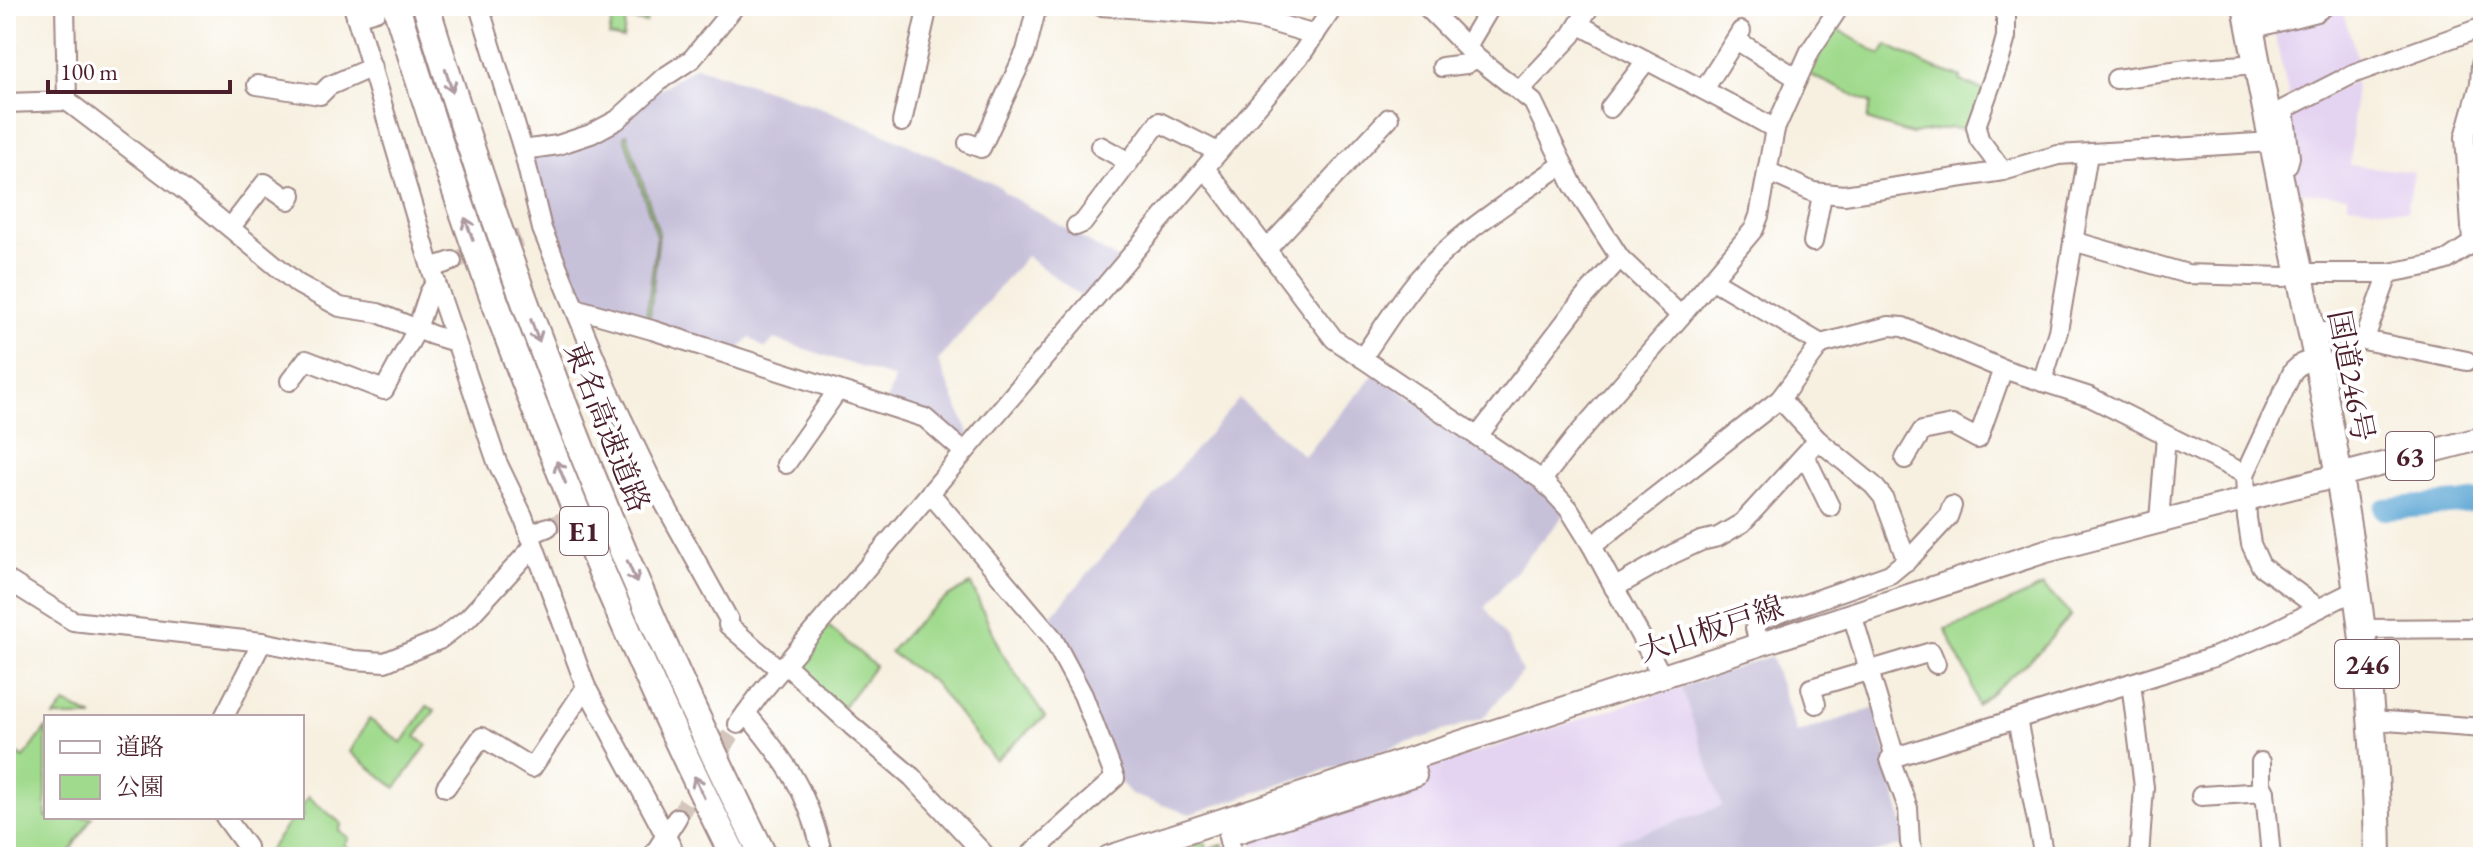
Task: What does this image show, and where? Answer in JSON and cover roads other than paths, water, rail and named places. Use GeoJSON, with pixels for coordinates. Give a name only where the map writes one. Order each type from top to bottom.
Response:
{"type":"FeatureCollection","features":[{"type":"Feature","properties":{"kind":"highway","name":"東名高速道路"},"geometry":{"type":"LineString","coordinates":[[426,6],[508,258],[568,416],[662,642],[764,857]]}},
{"type":"Feature","properties":{"kind":"highway","name":"東名高速道路"},"geometry":{"type":"LineString","coordinates":[[386,8],[577,514],[635,649],[734,857]]}},
{"type":"Feature","properties":{"kind":"highway","name":"国道246号"},"geometry":{"type":"LineString","coordinates":[[2248,18],[2300,274],[2358,589],[2372,720],[2378,857]]}},
{"type":"Feature","properties":{"kind":"main road","name":"63"},"geometry":{"type":"LineString","coordinates":[[2337,474],[2483,438]]}},
{"type":"Feature","properties":{"kind":"main road","name":"大山板戸線"},"geometry":{"type":"LineString","coordinates":[[1118,854],[2046,551],[2337,474]]}},
{"type":"Feature","properties":{"kind":"street"},"geometry":{"type":"LineString","coordinates":[[65,6],[67,101]]}},
{"type":"Feature","properties":{"kind":"street"},"geometry":{"type":"LineString","coordinates":[[479,6],[523,150],[534,232],[575,308],[608,389],[653,483],[729,620],[728,625],[783,667],[912,777],[987,857]]}},
{"type":"Feature","properties":{"kind":"street"},"geometry":{"type":"LineString","coordinates":[[523,150],[569,142],[617,120],[663,78],[692,59],[735,6]]}},
{"type":"Feature","properties":{"kind":"street"},"geometry":{"type":"LineString","coordinates":[[907,117],[928,6]]}},
{"type":"Feature","properties":{"kind":"street"},"geometry":{"type":"LineString","coordinates":[[968,143],[981,148],[1026,51],[1037,6]]}},
{"type":"Feature","properties":{"kind":"street"},"geometry":{"type":"LineString","coordinates":[[1101,6],[1190,9],[1264,20],[1315,35]]}},
{"type":"Feature","properties":{"kind":"street"},"geometry":{"type":"LineString","coordinates":[[823,857],[806,797],[779,754],[742,718],[1205,168],[1315,35],[1334,6]]}},
{"type":"Feature","properties":{"kind":"street"},"geometry":{"type":"LineString","coordinates":[[1426,6],[1472,53],[1533,102],[1563,164],[1620,258],[1681,316]]}},
{"type":"Feature","properties":{"kind":"street"},"geometry":{"type":"LineString","coordinates":[[1442,67],[1466,64],[1491,6]]}},
{"type":"Feature","properties":{"kind":"street"},"geometry":{"type":"LineString","coordinates":[[1520,90],[1580,25],[1590,6]]}},
{"type":"Feature","properties":{"kind":"street"},"geometry":{"type":"LineString","coordinates":[[1542,480],[1754,229],[1775,129],[1810,51],[1840,6]]}},
{"type":"Feature","properties":{"kind":"street"},"geometry":{"type":"LineString","coordinates":[[2003,171],[1979,139],[1976,126],[2006,37],[2006,6]]}},
{"type":"Feature","properties":{"kind":"street"},"geometry":{"type":"LineString","coordinates":[[2248,18],[2316,12],[2325,6]]}},
{"type":"Feature","properties":{"kind":"street"},"geometry":{"type":"LineString","coordinates":[[386,8],[355,11],[434,275],[491,448],[523,516],[586,687],[677,857]]}},
{"type":"Feature","properties":{"kind":"street"},"geometry":{"type":"LineString","coordinates":[[1580,25],[1646,61],[1705,88],[1775,129]]}},
{"type":"Feature","properties":{"kind":"street"},"geometry":{"type":"LineString","coordinates":[[1767,171],[1822,195],[1844,195],[2003,171],[2058,155],[2276,154],[2288,164],[2290,157],[2284,109],[2355,73],[2483,27]]}},
{"type":"Feature","properties":{"kind":"street"},"geometry":{"type":"LineString","coordinates":[[1705,88],[1738,35],[1797,78]]}},
{"type":"Feature","properties":{"kind":"street"},"geometry":{"type":"LineString","coordinates":[[1610,108],[1646,61]]}},
{"type":"Feature","properties":{"kind":"street"},"geometry":{"type":"LineString","coordinates":[[2116,79],[2187,69],[2258,64]]}},
{"type":"Feature","properties":{"kind":"street"},"geometry":{"type":"LineString","coordinates":[[2073,241],[2187,274],[2273,277],[2389,273],[2441,263],[2478,239],[2465,137],[2480,84],[2481,64]]}},
{"type":"Feature","properties":{"kind":"street"},"geometry":{"type":"LineString","coordinates":[[257,85],[321,103],[329,86],[372,67]]}},
{"type":"Feature","properties":{"kind":"street"},"geometry":{"type":"LineString","coordinates":[[6,103],[67,101],[231,227],[285,274],[318,295],[340,307],[378,313],[455,342]]}},
{"type":"Feature","properties":{"kind":"street"},"geometry":{"type":"LineString","coordinates":[[1267,249],[1389,118]]}},
{"type":"Feature","properties":{"kind":"street"},"geometry":{"type":"LineString","coordinates":[[1076,226],[1083,223],[1159,122],[1218,152]]}},
{"type":"Feature","properties":{"kind":"street"},"geometry":{"type":"LineString","coordinates":[[1100,146],[1129,162]]}},
{"type":"Feature","properties":{"kind":"street"},"geometry":{"type":"LineString","coordinates":[[2042,382],[2058,331],[2088,154]]}},
{"type":"Feature","properties":{"kind":"street"},"geometry":{"type":"LineString","coordinates":[[1362,358],[1408,293],[1435,262],[1472,230],[1563,164]]}},
{"type":"Feature","properties":{"kind":"street"},"geometry":{"type":"LineString","coordinates":[[1205,168],[1334,339],[1542,480],[1569,509],[1662,676]]}},
{"type":"Feature","properties":{"kind":"street"},"geometry":{"type":"LineString","coordinates":[[1844,195],[1845,176]]}},
{"type":"Feature","properties":{"kind":"street"},"geometry":{"type":"LineString","coordinates":[[231,227],[262,181],[289,200]]}},
{"type":"Feature","properties":{"kind":"street"},"geometry":{"type":"LineString","coordinates":[[1813,242],[1822,195]]}},
{"type":"Feature","properties":{"kind":"street"},"geometry":{"type":"LineString","coordinates":[[1478,436],[1582,300],[1620,258]]}},
{"type":"Feature","properties":{"kind":"street"},"geometry":{"type":"LineString","coordinates":[[290,381],[306,360],[384,390],[417,329],[434,275],[452,261]]}},
{"type":"Feature","properties":{"kind":"street"},"geometry":{"type":"LineString","coordinates":[[2365,338],[2389,273]]}},
{"type":"Feature","properties":{"kind":"street"},"geometry":{"type":"LineString","coordinates":[[1713,280],[1821,344]]}},
{"type":"Feature","properties":{"kind":"street"},"geometry":{"type":"LineString","coordinates":[[575,308],[925,418],[964,452]]}},
{"type":"Feature","properties":{"kind":"street"},"geometry":{"type":"LineString","coordinates":[[1592,546],[1780,399],[1821,344],[1889,326],[1903,327],[2003,369],[2090,397],[2245,474]]}},
{"type":"Feature","properties":{"kind":"street"},"geometry":{"type":"LineString","coordinates":[[2309,329],[2467,361]]}},
{"type":"Feature","properties":{"kind":"street"},"geometry":{"type":"LineString","coordinates":[[2315,359],[2302,363],[2293,371],[2245,474],[2251,544],[2261,566],[2317,607]]}},
{"type":"Feature","properties":{"kind":"street"},"geometry":{"type":"LineString","coordinates":[[1912,453],[1922,431],[1952,425],[1976,443],[2003,369]]}},
{"type":"Feature","properties":{"kind":"street"},"geometry":{"type":"LineString","coordinates":[[786,464],[838,390]]}},
{"type":"Feature","properties":{"kind":"street"},"geometry":{"type":"LineString","coordinates":[[1780,399],[1818,440],[1873,485],[1883,497],[1907,561]]}},
{"type":"Feature","properties":{"kind":"street"},"geometry":{"type":"LineString","coordinates":[[2159,520],[2166,436]]}},
{"type":"Feature","properties":{"kind":"street"},"geometry":{"type":"LineString","coordinates":[[1614,588],[1673,554],[1718,537],[1742,523],[1818,440]]}},
{"type":"Feature","properties":{"kind":"street"},"geometry":{"type":"LineString","coordinates":[[1803,458],[1808,462],[1830,507]]}},
{"type":"Feature","properties":{"kind":"street"},"geometry":{"type":"LineString","coordinates":[[635,491],[653,483]]}},
{"type":"Feature","properties":{"kind":"street"},"geometry":{"type":"LineString","coordinates":[[930,493],[1052,637],[1083,695],[1115,778],[1028,857]]}},
{"type":"Feature","properties":{"kind":"street"},"geometry":{"type":"LineString","coordinates":[[1759,645],[1755,628],[1757,621],[1890,574],[1907,561],[1948,517],[1952,506]]}},
{"type":"Feature","properties":{"kind":"street"},"geometry":{"type":"LineString","coordinates":[[6,579],[73,621],[268,643],[369,662],[385,662],[439,640],[468,618],[531,541],[548,527]]}},
{"type":"Feature","properties":{"kind":"street"},"geometry":{"type":"LineString","coordinates":[[1915,857],[1910,843],[1908,808],[1890,759],[2214,657],[2358,589]]}},
{"type":"Feature","properties":{"kind":"street"},"geometry":{"type":"LineString","coordinates":[[1852,614],[1895,757]]}},
{"type":"Feature","properties":{"kind":"street"},"geometry":{"type":"LineString","coordinates":[[2363,629],[2483,628]]}},
{"type":"Feature","properties":{"kind":"street"},"geometry":{"type":"LineString","coordinates":[[225,715],[268,643]]}},
{"type":"Feature","properties":{"kind":"street"},"geometry":{"type":"LineString","coordinates":[[1811,690],[1869,670],[1931,654]]}},
{"type":"Feature","properties":{"kind":"street"},"geometry":{"type":"LineString","coordinates":[[2131,683],[2144,787],[2139,857]]}},
{"type":"Feature","properties":{"kind":"street"},"geometry":{"type":"LineString","coordinates":[[446,787],[482,737],[532,768],[586,687]]}},
{"type":"Feature","properties":{"kind":"street"},"geometry":{"type":"LineString","coordinates":[[2017,719],[2044,857]]}},
{"type":"Feature","properties":{"kind":"street"},"geometry":{"type":"LineString","coordinates":[[2372,720],[2483,728]]}},
{"type":"Feature","properties":{"kind":"street"},"geometry":{"type":"LineString","coordinates":[[1233,857],[1228,837],[1417,776],[1412,758]]}},
{"type":"Feature","properties":{"kind":"street"},"geometry":{"type":"LineString","coordinates":[[2261,762],[2271,857]]}},
{"type":"Feature","properties":{"kind":"street"},"geometry":{"type":"LineString","coordinates":[[2201,796],[2265,792]]}},
{"type":"Feature","properties":{"kind":"street"},"geometry":{"type":"LineString","coordinates":[[652,857],[677,818]]}},
{"type":"Feature","properties":{"kind":"street"},"geometry":{"type":"LineString","coordinates":[[226,819],[247,847],[246,857]]}},
{"type":"Feature","properties":{"kind":"waterway"},"geometry":{"type":"LineString","coordinates":[[2385,509],[2483,501]]}},
{"type":"Feature","properties":{"kind":"tunnel"},"geometry":{"type":"LineString","coordinates":[[452,261],[526,236]]}},
{"type":"Feature","properties":{"kind":"tunnel"},"geometry":{"type":"LineString","coordinates":[[548,527],[635,491]]}},
{"type":"Feature","properties":{"kind":"tunnel"},"geometry":{"type":"LineString","coordinates":[[677,818],[738,724]]}}]}
